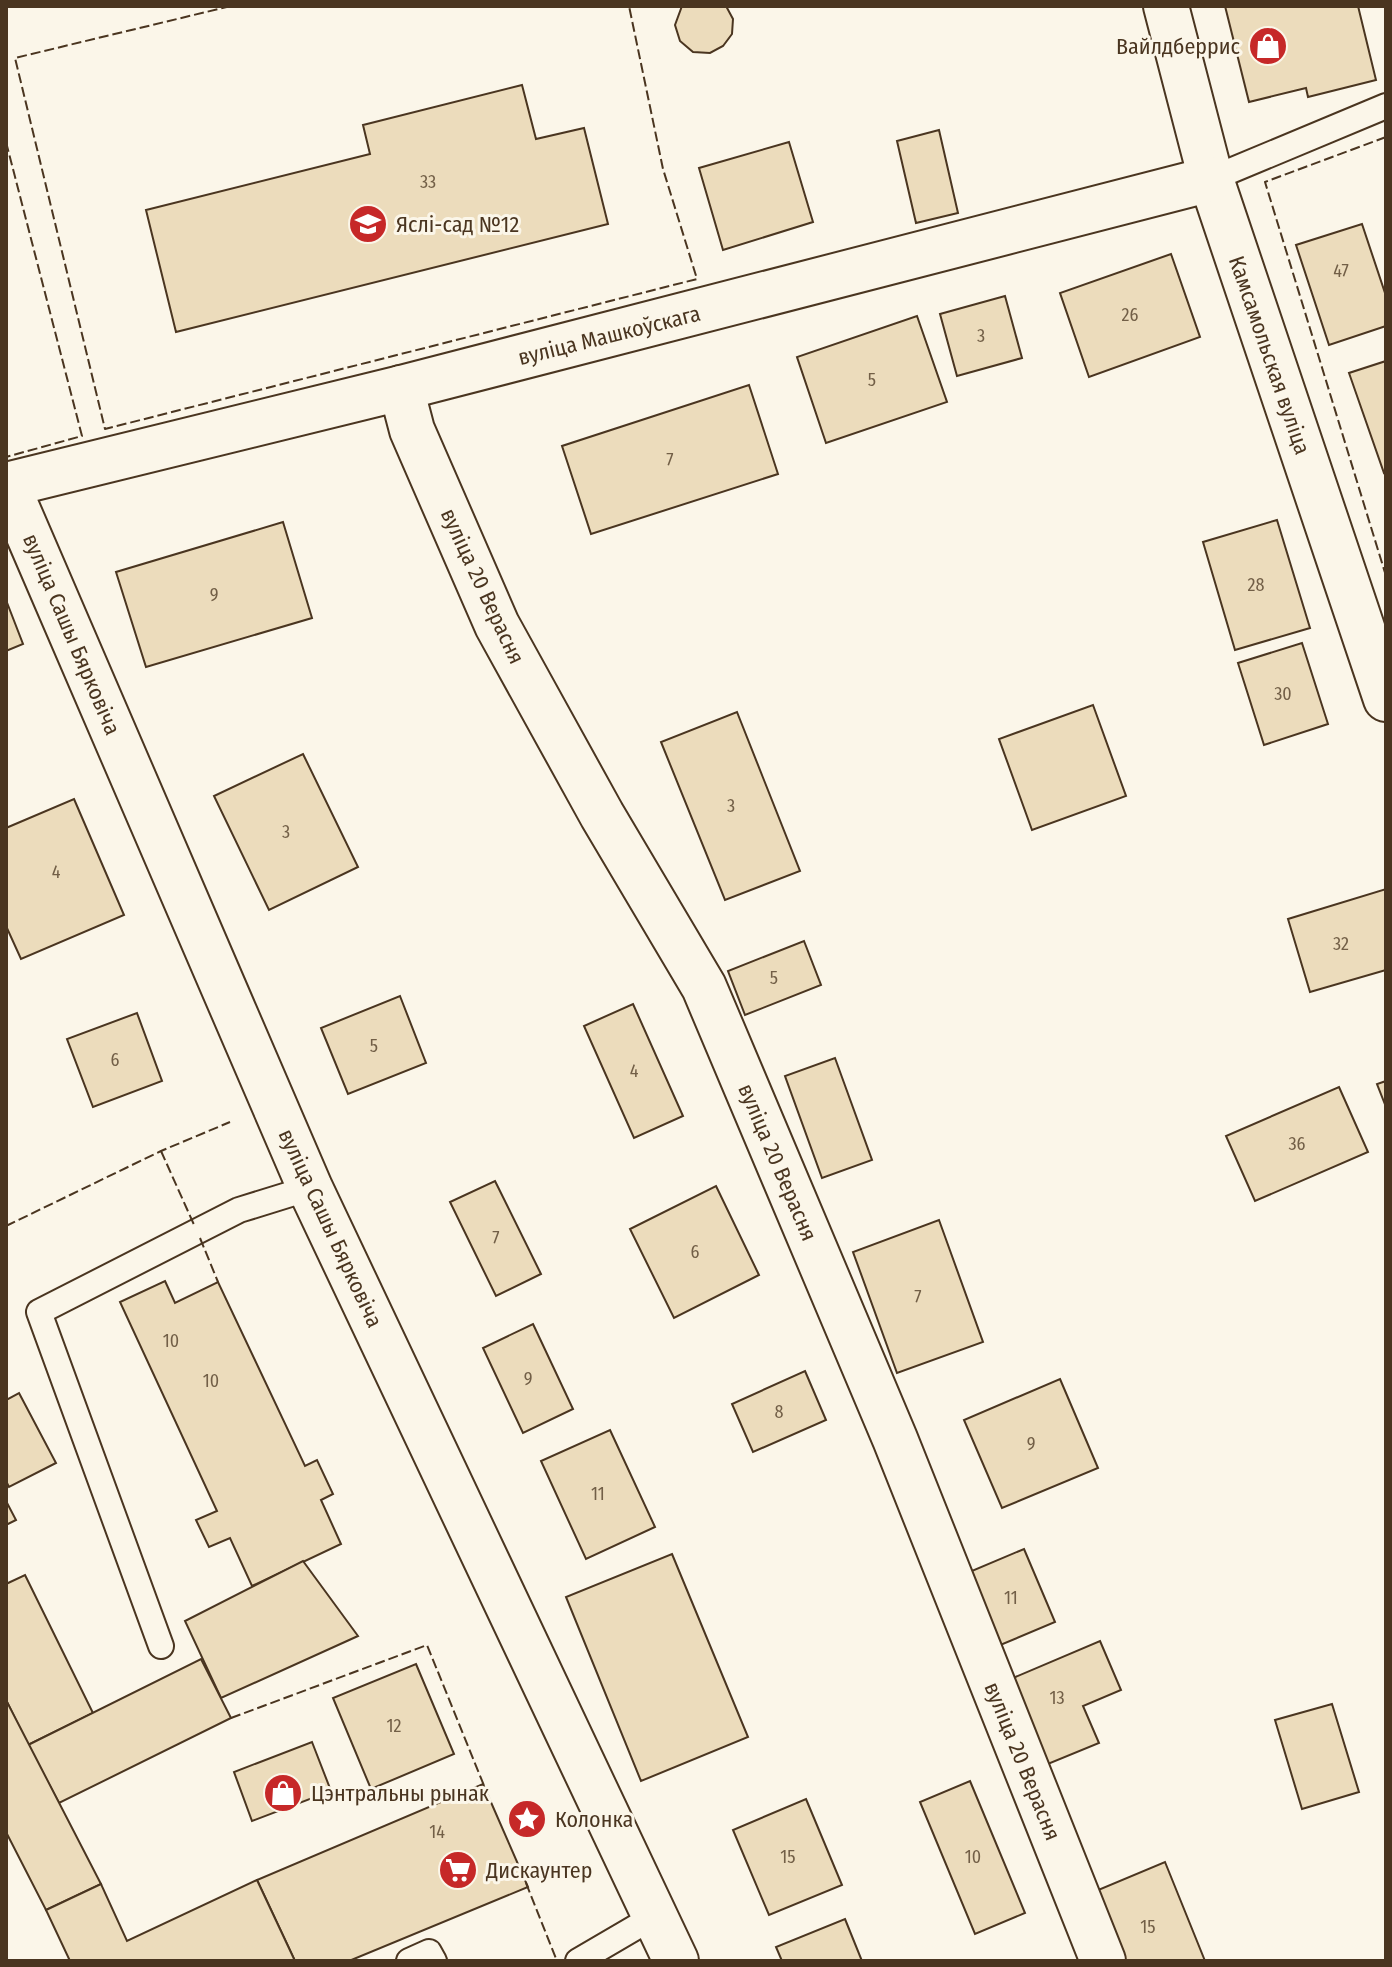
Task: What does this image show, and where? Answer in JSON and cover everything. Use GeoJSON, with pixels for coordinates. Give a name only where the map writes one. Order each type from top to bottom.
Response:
{"type":"FeatureCollection","features":[{"type":"Feature","properties":{"kind":"street","name":"Камсамольская вуліца"},"geometry":{"type":"LineString","coordinates":[[1166,6],[1211,179],[1386,699]]}},
{"type":"Feature","properties":{"kind":"street","name":"вуліца Машкоўскага"},"geometry":{"type":"LineString","coordinates":[[7,485],[401,388],[1211,179]]}},
{"type":"Feature","properties":{"kind":"street","name":"вуліца 20 Верасня"},"geometry":{"type":"LineString","coordinates":[[401,388],[412,430],[497,625],[602,815],[704,987],[895,1439],[1103,1961]]}},
{"type":"Feature","properties":{"kind":"street","name":"вуліца Сашы Бярковіча"},"geometry":{"type":"LineString","coordinates":[[7,485],[310,1188],[676,1961]]}},
{"type":"Feature","properties":{"kind":"lane"},"geometry":{"type":"LineString","coordinates":[[1211,179],[1386,106]]}},
{"type":"Feature","properties":{"kind":"lane"},"geometry":{"type":"LineString","coordinates":[[161,1646],[39,1312],[239,1210],[310,1188]]}},
{"type":"Feature","properties":{"kind":"lane"},"geometry":{"type":"LineString","coordinates":[[578,1961],[655,1916]]}},
{"type":"Feature","properties":{"kind":"lane"},"geometry":{"type":"LineString","coordinates":[[409,1961],[429,1952],[434,1961]]}},
{"type":"Feature","properties":{"kind":"building"},"geometry":{"type":"Polygon","coordinates":[[[682,6],[726,6],[733,19],[732,34],[723,46],[710,53],[693,52],[680,41],[675,25],[682,6]]]}},
{"type":"Feature","properties":{"kind":"building"},"geometry":{"type":"Polygon","coordinates":[[[1225,6],[1358,6],[1376,80],[1308,97],[1306,88],[1249,102],[1225,6]]]}},
{"type":"Feature","properties":{"kind":"building"},"geometry":{"type":"Polygon","coordinates":[[[522,85],[536,139],[584,128],[608,224],[176,332],[146,210],[370,154],[363,125],[522,85]]]}},
{"type":"Feature","properties":{"kind":"building"},"geometry":{"type":"Polygon","coordinates":[[[939,130],[958,213],[916,223],[897,141],[939,130]]]}},
{"type":"Feature","properties":{"kind":"building"},"geometry":{"type":"Polygon","coordinates":[[[789,142],[813,222],[723,250],[699,168],[789,142]]]}},
{"type":"Feature","properties":{"kind":"building"},"geometry":{"type":"Polygon","coordinates":[[[1362,224],[1386,296],[1386,326],[1329,345],[1296,245],[1362,224]]]}},
{"type":"Feature","properties":{"kind":"building"},"geometry":{"type":"Polygon","coordinates":[[[1171,254],[1200,337],[1089,377],[1060,293],[1171,254]]]}},
{"type":"Feature","properties":{"kind":"building"},"geometry":{"type":"Polygon","coordinates":[[[1005,296],[1022,358],[957,376],[940,314],[1005,296]]]}},
{"type":"Feature","properties":{"kind":"building"},"geometry":{"type":"Polygon","coordinates":[[[917,316],[947,402],[826,443],[797,357],[917,316]]]}},
{"type":"Feature","properties":{"kind":"building"},"geometry":{"type":"Polygon","coordinates":[[[1386,361],[1386,472],[1384,473],[1349,373],[1386,361]]]}},
{"type":"Feature","properties":{"kind":"building"},"geometry":{"type":"Polygon","coordinates":[[[749,385],[778,474],[591,534],[562,446],[749,385]]]}},
{"type":"Feature","properties":{"kind":"building"},"geometry":{"type":"Polygon","coordinates":[[[1277,520],[1310,628],[1235,650],[1203,542],[1277,520]]]}},
{"type":"Feature","properties":{"kind":"building"},"geometry":{"type":"Polygon","coordinates":[[[283,522],[312,618],[146,667],[116,572],[283,522]]]}},
{"type":"Feature","properties":{"kind":"building"},"geometry":{"type":"Polygon","coordinates":[[[6,600],[23,644],[6,651],[6,600]]]}},
{"type":"Feature","properties":{"kind":"building"},"geometry":{"type":"Polygon","coordinates":[[[1302,643],[1328,724],[1264,745],[1238,663],[1302,643]]]}},
{"type":"Feature","properties":{"kind":"building"},"geometry":{"type":"Polygon","coordinates":[[[1093,705],[1126,796],[1032,830],[999,739],[1093,705]]]}},
{"type":"Feature","properties":{"kind":"building"},"geometry":{"type":"Polygon","coordinates":[[[737,712],[800,871],[725,900],[661,742],[737,712]]]}},
{"type":"Feature","properties":{"kind":"building"},"geometry":{"type":"Polygon","coordinates":[[[303,754],[358,867],[269,910],[214,796],[303,754]]]}},
{"type":"Feature","properties":{"kind":"building"},"geometry":{"type":"Polygon","coordinates":[[[74,799],[124,915],[21,959],[6,926],[6,828],[74,799]]]}},
{"type":"Feature","properties":{"kind":"building"},"geometry":{"type":"Polygon","coordinates":[[[1386,889],[1386,970],[1310,992],[1288,919],[1386,889]]]}},
{"type":"Feature","properties":{"kind":"building"},"geometry":{"type":"Polygon","coordinates":[[[804,941],[821,985],[745,1015],[728,971],[804,941]]]}},
{"type":"Feature","properties":{"kind":"building"},"geometry":{"type":"Polygon","coordinates":[[[400,996],[426,1063],[348,1094],[321,1028],[400,996]]]}},
{"type":"Feature","properties":{"kind":"building"},"geometry":{"type":"Polygon","coordinates":[[[633,1004],[683,1116],[634,1138],[584,1026],[633,1004]]]}},
{"type":"Feature","properties":{"kind":"building"},"geometry":{"type":"Polygon","coordinates":[[[137,1013],[162,1081],[93,1107],[67,1039],[137,1013]]]}},
{"type":"Feature","properties":{"kind":"building"},"geometry":{"type":"Polygon","coordinates":[[[835,1058],[872,1160],[822,1178],[785,1076],[835,1058]]]}},
{"type":"Feature","properties":{"kind":"building"},"geometry":{"type":"Polygon","coordinates":[[[1386,1081],[1386,1107],[1377,1084],[1386,1081]]]}},
{"type":"Feature","properties":{"kind":"building"},"geometry":{"type":"Polygon","coordinates":[[[1339,1087],[1368,1152],[1255,1201],[1226,1136],[1339,1087]]]}},
{"type":"Feature","properties":{"kind":"building"},"geometry":{"type":"Polygon","coordinates":[[[495,1181],[541,1274],[496,1296],[450,1202],[495,1181]]]}},
{"type":"Feature","properties":{"kind":"building"},"geometry":{"type":"Polygon","coordinates":[[[716,1186],[759,1275],[674,1318],[630,1229],[716,1186]]]}},
{"type":"Feature","properties":{"kind":"building"},"geometry":{"type":"Polygon","coordinates":[[[939,1220],[983,1342],[897,1373],[853,1252],[939,1220]]]}},
{"type":"Feature","properties":{"kind":"building"},"geometry":{"type":"Polygon","coordinates":[[[165,1281],[175,1303],[218,1282],[305,1466],[317,1460],[333,1494],[321,1500],[341,1544],[252,1586],[230,1538],[209,1547],[196,1520],[217,1511],[120,1302],[165,1281]]]}},
{"type":"Feature","properties":{"kind":"building"},"geometry":{"type":"Polygon","coordinates":[[[533,1324],[573,1409],[523,1433],[483,1348],[533,1324]]]}},
{"type":"Feature","properties":{"kind":"building"},"geometry":{"type":"Polygon","coordinates":[[[805,1371],[826,1420],[753,1452],[732,1404],[805,1371]]]}},
{"type":"Feature","properties":{"kind":"building"},"geometry":{"type":"Polygon","coordinates":[[[1060,1379],[1098,1468],[1002,1508],[964,1420],[1060,1379]]]}},
{"type":"Feature","properties":{"kind":"building"},"geometry":{"type":"Polygon","coordinates":[[[19,1393],[56,1463],[9,1487],[6,1481],[6,1400],[19,1393]]]}},
{"type":"Feature","properties":{"kind":"building"},"geometry":{"type":"Polygon","coordinates":[[[610,1430],[655,1527],[586,1559],[541,1461],[610,1430]]]}},
{"type":"Feature","properties":{"kind":"building"},"geometry":{"type":"Polygon","coordinates":[[[6,1501],[16,1520],[6,1525],[6,1501]]]}},
{"type":"Feature","properties":{"kind":"building"},"geometry":{"type":"Polygon","coordinates":[[[1024,1549],[1055,1622],[998,1646],[967,1573],[1024,1549]]]}},
{"type":"Feature","properties":{"kind":"building"},"geometry":{"type":"Polygon","coordinates":[[[672,1554],[748,1737],[641,1781],[566,1597],[672,1554]]]}},
{"type":"Feature","properties":{"kind":"building"},"geometry":{"type":"Polygon","coordinates":[[[303,1561],[358,1636],[221,1698],[185,1621],[303,1561]]]}},
{"type":"Feature","properties":{"kind":"building"},"geometry":{"type":"Polygon","coordinates":[[[25,1575],[93,1713],[28,1745],[6,1700],[6,1584],[25,1575]]]}},
{"type":"Feature","properties":{"kind":"building"},"geometry":{"type":"Polygon","coordinates":[[[1100,1641],[1121,1690],[1083,1706],[1099,1743],[1043,1766],[1006,1681],[1100,1641]]]}},
{"type":"Feature","properties":{"kind":"building"},"geometry":{"type":"Polygon","coordinates":[[[201,1659],[231,1718],[59,1803],[28,1745],[201,1659]]]}},
{"type":"Feature","properties":{"kind":"building"},"geometry":{"type":"Polygon","coordinates":[[[416,1664],[454,1754],[371,1789],[333,1698],[416,1664]]]}},
{"type":"Feature","properties":{"kind":"building"},"geometry":{"type":"Polygon","coordinates":[[[6,1700],[101,1884],[46,1910],[6,1832],[6,1700]]]}},
{"type":"Feature","properties":{"kind":"building"},"geometry":{"type":"Polygon","coordinates":[[[1332,1704],[1359,1792],[1302,1809],[1275,1720],[1332,1704]]]}},
{"type":"Feature","properties":{"kind":"building"},"geometry":{"type":"Polygon","coordinates":[[[312,1742],[331,1791],[252,1821],[234,1772],[312,1742]]]}},
{"type":"Feature","properties":{"kind":"building"},"geometry":{"type":"Polygon","coordinates":[[[970,1781],[1025,1913],[975,1934],[920,1802],[970,1781]]]}},
{"type":"Feature","properties":{"kind":"building"},"geometry":{"type":"Polygon","coordinates":[[[483,1784],[528,1887],[349,1961],[295,1961],[257,1880],[483,1784]]]}},
{"type":"Feature","properties":{"kind":"building"},"geometry":{"type":"Polygon","coordinates":[[[806,1799],[842,1885],[769,1915],[733,1830],[806,1799]]]}},
{"type":"Feature","properties":{"kind":"building"},"geometry":{"type":"Polygon","coordinates":[[[1165,1862],[1205,1961],[1118,1961],[1091,1893],[1165,1862]]]}},
{"type":"Feature","properties":{"kind":"building"},"geometry":{"type":"Polygon","coordinates":[[[257,1880],[295,1961],[70,1961],[46,1910],[101,1884],[127,1941],[257,1880]]]}},
{"type":"Feature","properties":{"kind":"building"},"geometry":{"type":"Polygon","coordinates":[[[845,1919],[862,1961],[782,1961],[776,1947],[845,1919]]]}},
{"type":"Feature","properties":{"kind":"fence"},"geometry":{"type":"LineString","coordinates":[[231,6],[15,58],[105,429],[697,279],[663,169],[629,6]]}},
{"type":"Feature","properties":{"kind":"fence"},"geometry":{"type":"LineString","coordinates":[[1386,137],[1265,182],[1386,576]]}},
{"type":"Feature","properties":{"kind":"fence"},"geometry":{"type":"LineString","coordinates":[[6,142],[82,436],[6,457]]}},
{"type":"Feature","properties":{"kind":"fence"},"geometry":{"type":"LineString","coordinates":[[6,1226],[161,1151],[230,1122]]}},
{"type":"Feature","properties":{"kind":"fence"},"geometry":{"type":"LineString","coordinates":[[161,1151],[195,1227]]}},
{"type":"Feature","properties":{"kind":"fence"},"geometry":{"type":"LineString","coordinates":[[200,1238],[218,1282]]}},
{"type":"Feature","properties":{"kind":"fence"},"geometry":{"type":"LineString","coordinates":[[231,1718],[427,1645],[485,1788]]}},
{"type":"Feature","properties":{"kind":"fence"},"geometry":{"type":"LineString","coordinates":[[526,1883],[557,1961]]}},
{"type":"Feature","properties":{"kind":"place","name":"Вайлдберрис"},"geometry":{"type":"Point","coordinates":[1268,46]}},
{"type":"Feature","properties":{"kind":"place","name":"Яслі-сад №12"},"geometry":{"type":"Point","coordinates":[368,224]}},
{"type":"Feature","properties":{"kind":"place","name":"Цэнтральны рынак"},"geometry":{"type":"Point","coordinates":[283,1793]}},
{"type":"Feature","properties":{"kind":"place","name":"Колонка"},"geometry":{"type":"Point","coordinates":[527,1819]}},
{"type":"Feature","properties":{"kind":"place","name":"Дискаунтер"},"geometry":{"type":"Point","coordinates":[458,1870]}}]}
